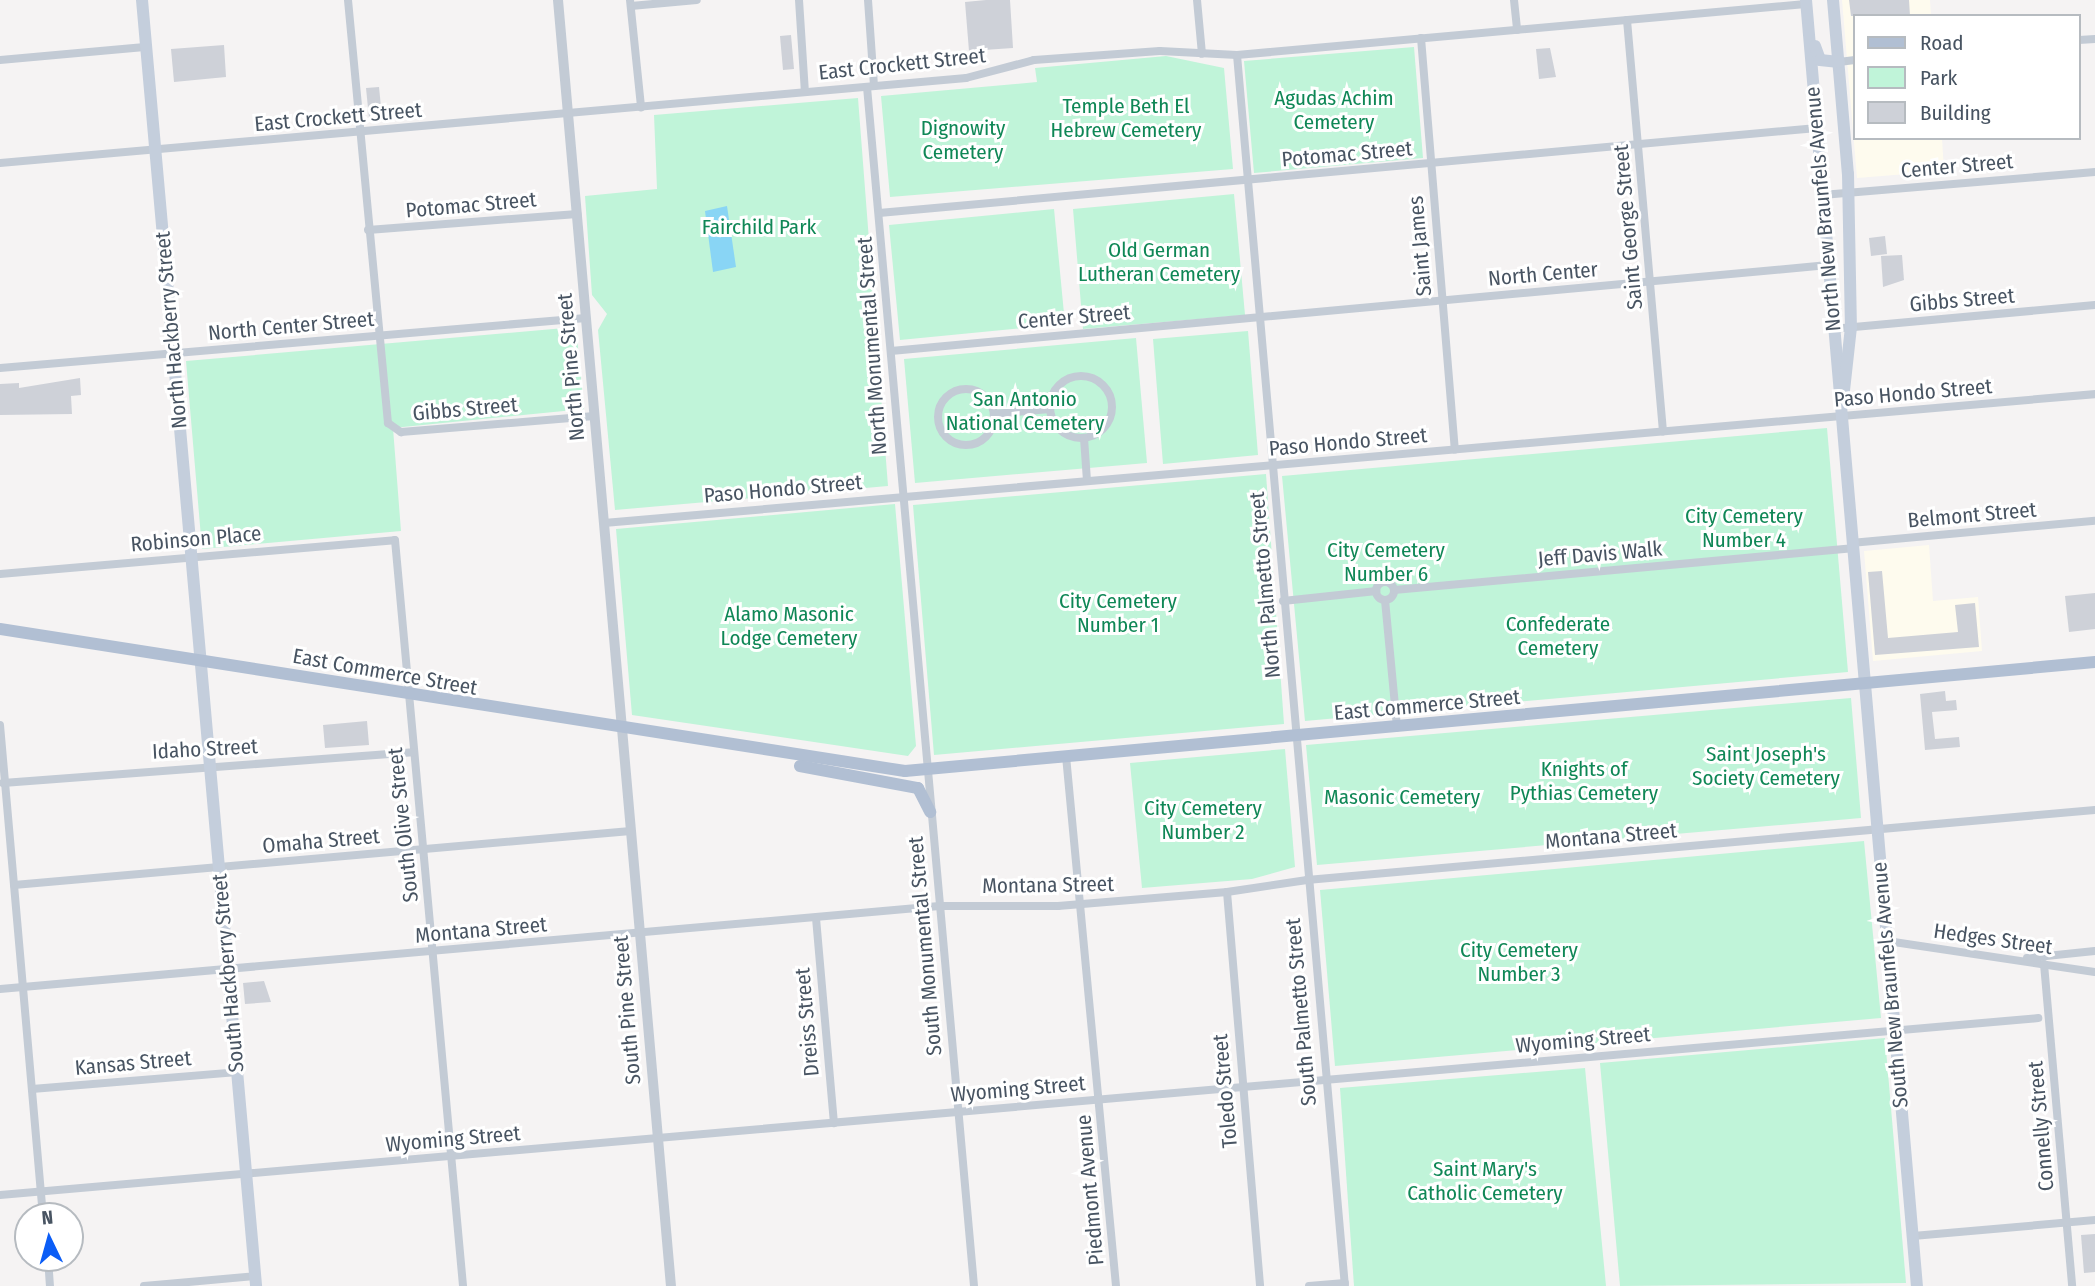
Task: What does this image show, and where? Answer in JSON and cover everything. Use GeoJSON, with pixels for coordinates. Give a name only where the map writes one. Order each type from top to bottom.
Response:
{"type":"FeatureCollection","features":[{"type":"Feature","properties":{"kind":"main road","name":"North Hackberry Street"},"geometry":{"type":"LineString","coordinates":[[142,0],[201,660]]}},
{"type":"Feature","properties":{"kind":"main road"},"geometry":{"type":"LineString","coordinates":[[1807,4],[1816,54],[1820,60],[1838,56],[1826,0]]}},
{"type":"Feature","properties":{"kind":"main road","name":"North New Braunfels Avenue"},"geometry":{"type":"LineString","coordinates":[[1833,0],[1849,193],[1851,327],[1840,417]]}},
{"type":"Feature","properties":{"kind":"main road","name":"North New Braunfels Avenue"},"geometry":{"type":"LineString","coordinates":[[1807,4],[1862,683]]}},
{"type":"Feature","properties":{"kind":"main road","name":"East Commerce Street"},"geometry":{"type":"LineString","coordinates":[[0,629],[879,769],[926,769],[2095,662]]}},
{"type":"Feature","properties":{"kind":"main road","name":"South Hackberry Street"},"geometry":{"type":"LineString","coordinates":[[201,660],[255,1281]]}},
{"type":"Feature","properties":{"kind":"main road","name":"South New Braunfels Avenue"},"geometry":{"type":"LineString","coordinates":[[1862,683],[1917,1286]]}},
{"type":"Feature","properties":{"kind":"main road","name":"East Commerce Street"},"geometry":{"type":"LineString","coordinates":[[763,752],[799,766],[918,788],[930,812]]}},
{"type":"Feature","properties":{"kind":"street","name":"Gibbs Street"},"geometry":{"type":"LineString","coordinates":[[348,0],[377,336],[388,423],[397,431],[594,416]]}},
{"type":"Feature","properties":{"kind":"street","name":"North Pine Street"},"geometry":{"type":"LineString","coordinates":[[558,0],[621,730]]}},
{"type":"Feature","properties":{"kind":"street"},"geometry":{"type":"LineString","coordinates":[[641,107],[631,3],[697,0]]}},
{"type":"Feature","properties":{"kind":"street"},"geometry":{"type":"LineString","coordinates":[[799,0],[805,92]]}},
{"type":"Feature","properties":{"kind":"street","name":"North Monumental Street"},"geometry":{"type":"LineString","coordinates":[[868,0],[879,213],[900,496],[926,769]]}},
{"type":"Feature","properties":{"kind":"street"},"geometry":{"type":"LineString","coordinates":[[1198,0],[1202,54]]}},
{"type":"Feature","properties":{"kind":"street"},"geometry":{"type":"LineString","coordinates":[[1514,0],[1517,30]]}},
{"type":"Feature","properties":{"kind":"street","name":"East Crockett Street"},"geometry":{"type":"LineString","coordinates":[[0,163],[977,76],[1034,60],[1160,51],[1237,55],[1807,4]]}},
{"type":"Feature","properties":{"kind":"street","name":"Saint George Street"},"geometry":{"type":"LineString","coordinates":[[1628,20],[1663,432]]}},
{"type":"Feature","properties":{"kind":"street","name":"Saint James"},"geometry":{"type":"LineString","coordinates":[[1421,38],[1455,450]]}},
{"type":"Feature","properties":{"kind":"street"},"geometry":{"type":"LineString","coordinates":[[0,60],[146,47]]}},
{"type":"Feature","properties":{"kind":"street","name":"North Palmetto Street"},"geometry":{"type":"LineString","coordinates":[[1237,55],[1294,736]]}},
{"type":"Feature","properties":{"kind":"street"},"geometry":{"type":"LineString","coordinates":[[1838,56],[1854,60]]}},
{"type":"Feature","properties":{"kind":"street","name":"Potomac Street"},"geometry":{"type":"LineString","coordinates":[[879,213],[1817,128]]}},
{"type":"Feature","properties":{"kind":"street","name":"Center Street"},"geometry":{"type":"LineString","coordinates":[[1822,195],[2095,172]]}},
{"type":"Feature","properties":{"kind":"street","name":"Potomac Street"},"geometry":{"type":"LineString","coordinates":[[368,230],[577,214]]}},
{"type":"Feature","properties":{"kind":"street","name":"North Center"},"geometry":{"type":"LineString","coordinates":[[1261,318],[1828,265]]}},
{"type":"Feature","properties":{"kind":"street","name":"Gibbs Street"},"geometry":{"type":"LineString","coordinates":[[1832,329],[2095,305]]}},
{"type":"Feature","properties":{"kind":"street","name":"North Center Street"},"geometry":{"type":"LineString","coordinates":[[0,368],[586,318]]}},
{"type":"Feature","properties":{"kind":"street","name":"Center Street"},"geometry":{"type":"LineString","coordinates":[[891,351],[1261,318]]}},
{"type":"Feature","properties":{"kind":"street"},"geometry":{"type":"LineString","coordinates":[[1086,377],[1101,384],[1112,405],[1109,420],[1084,438],[1061,431],[1050,410],[1054,391],[1069,379],[1086,377]]}},
{"type":"Feature","properties":{"kind":"street"},"geometry":{"type":"LineString","coordinates":[[962,389],[986,398],[994,414],[990,431],[969,445],[946,437],[938,422],[941,404],[962,389]]}},
{"type":"Feature","properties":{"kind":"street","name":"Paso Hondo Street"},"geometry":{"type":"LineString","coordinates":[[604,523],[2095,394]]}},
{"type":"Feature","properties":{"kind":"street"},"geometry":{"type":"LineString","coordinates":[[994,414],[1050,410]]}},
{"type":"Feature","properties":{"kind":"street"},"geometry":{"type":"LineString","coordinates":[[1084,438],[1087,481]]}},
{"type":"Feature","properties":{"kind":"street","name":"Belmont Street"},"geometry":{"type":"LineString","coordinates":[[1851,546],[2095,521]]}},
{"type":"Feature","properties":{"kind":"street","name":"Robinson Place"},"geometry":{"type":"LineString","coordinates":[[0,574],[395,540]]}},
{"type":"Feature","properties":{"kind":"street","name":"South Olive Street"},"geometry":{"type":"LineString","coordinates":[[395,540],[463,1286]]}},
{"type":"Feature","properties":{"kind":"street","name":"Jeff Davis Walk"},"geometry":{"type":"LineString","coordinates":[[1376,592],[1384,582],[1394,590],[1851,546]]}},
{"type":"Feature","properties":{"kind":"street"},"geometry":{"type":"LineString","coordinates":[[1385,600],[1394,590]]}},
{"type":"Feature","properties":{"kind":"street"},"geometry":{"type":"LineString","coordinates":[[1283,601],[1376,592],[1385,600],[1397,727]]}},
{"type":"Feature","properties":{"kind":"street"},"geometry":{"type":"LineString","coordinates":[[0,725],[2,783],[14,885],[42,1202]]}},
{"type":"Feature","properties":{"kind":"street","name":"South Pine Street"},"geometry":{"type":"LineString","coordinates":[[621,730],[671,1286]]}},
{"type":"Feature","properties":{"kind":"street","name":"South Palmetto Street"},"geometry":{"type":"LineString","coordinates":[[1294,736],[1345,1284]]}},
{"type":"Feature","properties":{"kind":"street","name":"Idaho Street"},"geometry":{"type":"LineString","coordinates":[[2,783],[413,752]]}},
{"type":"Feature","properties":{"kind":"street","name":"Piedmont Avenue"},"geometry":{"type":"LineString","coordinates":[[1066,756],[1116,1286]]}},
{"type":"Feature","properties":{"kind":"street","name":"South Monumental Street"},"geometry":{"type":"LineString","coordinates":[[926,769],[974,1286]]}},
{"type":"Feature","properties":{"kind":"street","name":"Montana Street"},"geometry":{"type":"LineString","coordinates":[[0,989],[939,906],[1082,904],[1227,892],[1307,880],[2095,810]]}},
{"type":"Feature","properties":{"kind":"street","name":"Omaha Street"},"geometry":{"type":"LineString","coordinates":[[14,885],[631,831]]}},
{"type":"Feature","properties":{"kind":"street","name":"Toledo Street"},"geometry":{"type":"LineString","coordinates":[[1227,892],[1260,1286]]}},
{"type":"Feature","properties":{"kind":"street","name":"Dreiss Street"},"geometry":{"type":"LineString","coordinates":[[816,918],[834,1123]]}},
{"type":"Feature","properties":{"kind":"street","name":"Hedges Street"},"geometry":{"type":"LineString","coordinates":[[1887,941],[2095,972]]}},
{"type":"Feature","properties":{"kind":"street"},"geometry":{"type":"LineString","coordinates":[[2010,959],[2095,951]]}},
{"type":"Feature","properties":{"kind":"street","name":"Connelly Street"},"geometry":{"type":"LineString","coordinates":[[2044,964],[2072,1286]]}},
{"type":"Feature","properties":{"kind":"street","name":"Wyoming Street"},"geometry":{"type":"LineString","coordinates":[[0,1195],[2038,1018]]}},
{"type":"Feature","properties":{"kind":"street","name":"Kansas Street"},"geometry":{"type":"LineString","coordinates":[[32,1089],[237,1072]]}},
{"type":"Feature","properties":{"kind":"street"},"geometry":{"type":"LineString","coordinates":[[1913,1236],[2095,1220]]}},
{"type":"Feature","properties":{"kind":"street"},"geometry":{"type":"LineString","coordinates":[[144,1286],[255,1281]]}},
{"type":"Feature","properties":{"kind":"street"},"geometry":{"type":"LineString","coordinates":[[1310,1286],[1345,1284]]}},
{"type":"Feature","properties":{"kind":"shaded area"},"geometry":{"type":"Polygon","coordinates":[[[1842,0],[1930,0],[1931,14],[1854,14],[1854,140],[1942,140],[1944,171],[1857,178],[1842,0]]]}},
{"type":"Feature","properties":{"kind":"shaded area"},"geometry":{"type":"Polygon","coordinates":[[[1929,545],[1933,601],[1978,597],[1982,651],[1873,661],[1864,551],[1929,545]]]}},
{"type":"Feature","properties":{"kind":"green space","name":"Agudas Achim Cemetery"},"geometry":{"type":"Polygon","coordinates":[[[1414,47],[1423,158],[1254,173],[1244,61],[1414,47]]]}},
{"type":"Feature","properties":{"kind":"green space"},"geometry":{"type":"Polygon","coordinates":[[[1166,56],[1224,68],[1233,169],[890,197],[881,96],[1037,82],[1035,68],[1166,56]]]}},
{"type":"Feature","properties":{"kind":"green space","name":"Fairchild Park"},"geometry":{"type":"Polygon","coordinates":[[[858,98],[888,486],[615,510],[598,330],[607,314],[592,295],[585,196],[657,189],[654,115],[858,98]]]}},
{"type":"Feature","properties":{"kind":"green space","name":"Old German Lutheran Cemetery"},"geometry":{"type":"Polygon","coordinates":[[[1234,194],[1245,315],[1083,329],[1073,209],[1234,194]]]}},
{"type":"Feature","properties":{"kind":"green space","name":"Old German Lutheran Cemetery"},"geometry":{"type":"Polygon","coordinates":[[[1054,209],[1065,324],[900,340],[889,225],[1054,209]]]}},
{"type":"Feature","properties":{"kind":"green space"},"geometry":{"type":"Polygon","coordinates":[[[576,327],[584,409],[393,428],[401,531],[202,549],[186,361],[576,327]]]}},
{"type":"Feature","properties":{"kind":"green space"},"geometry":{"type":"Polygon","coordinates":[[[1248,331],[1258,455],[1163,464],[1153,339],[1248,331]]]}},
{"type":"Feature","properties":{"kind":"green space","name":"San Antonio National Cemetery"},"geometry":{"type":"Polygon","coordinates":[[[1136,338],[1147,463],[915,483],[904,359],[1136,338]]]}},
{"type":"Feature","properties":{"kind":"green space"},"geometry":{"type":"Polygon","coordinates":[[[1827,428],[1848,672],[1305,721],[1282,476],[1827,428]]]}},
{"type":"Feature","properties":{"kind":"green space","name":"City Cemetery Number 1"},"geometry":{"type":"Polygon","coordinates":[[[1266,474],[1284,724],[934,755],[913,505],[1266,474]]]}},
{"type":"Feature","properties":{"kind":"green space","name":"Alamo Masonic Lodge Cemetery"},"geometry":{"type":"Polygon","coordinates":[[[895,504],[916,746],[908,756],[632,715],[616,529],[895,504]]]}},
{"type":"Feature","properties":{"kind":"green space"},"geometry":{"type":"Polygon","coordinates":[[[1851,698],[1861,818],[1317,865],[1306,745],[1851,698]]]}},
{"type":"Feature","properties":{"kind":"green space","name":"City Cemetery Number 2"},"geometry":{"type":"Polygon","coordinates":[[[1285,749],[1295,867],[1252,879],[1142,888],[1130,763],[1285,749]]]}},
{"type":"Feature","properties":{"kind":"green space","name":"City Cemetery Number 3"},"geometry":{"type":"Polygon","coordinates":[[[1864,841],[1881,1018],[1335,1066],[1320,890],[1864,841]]]}},
{"type":"Feature","properties":{"kind":"green space"},"geometry":{"type":"Polygon","coordinates":[[[1885,1038],[1906,1283],[1620,1286],[1600,1063],[1885,1038]]]}},
{"type":"Feature","properties":{"kind":"green space","name":"Saint Mary's Catholic Cemetery"},"geometry":{"type":"Polygon","coordinates":[[[1585,1068],[1606,1286],[1354,1286],[1340,1088],[1585,1068]]]}},
{"type":"Feature","properties":{"kind":"water"},"geometry":{"type":"Polygon","coordinates":[[[727,206],[736,267],[713,272],[705,211],[727,206]]]}},
{"type":"Feature","properties":{"kind":"building"},"geometry":{"type":"Polygon","coordinates":[[[1010,0],[1013,48],[969,51],[965,2],[1010,0]]]}},
{"type":"Feature","properties":{"kind":"building"},"geometry":{"type":"Polygon","coordinates":[[[1849,0],[1909,0],[1910,14],[1851,16],[1849,0]]]}},
{"type":"Feature","properties":{"kind":"building"},"geometry":{"type":"Polygon","coordinates":[[[791,35],[794,69],[783,70],[780,36],[791,35]]]}},
{"type":"Feature","properties":{"kind":"building"},"geometry":{"type":"Polygon","coordinates":[[[224,45],[226,77],[174,82],[171,49],[224,45]]]}},
{"type":"Feature","properties":{"kind":"building"},"geometry":{"type":"Polygon","coordinates":[[[1550,48],[1556,77],[1539,79],[1536,49],[1550,48]]]}},
{"type":"Feature","properties":{"kind":"building"},"geometry":{"type":"Polygon","coordinates":[[[379,87],[382,117],[369,118],[366,88],[379,87]]]}},
{"type":"Feature","properties":{"kind":"building"},"geometry":{"type":"Polygon","coordinates":[[[1885,236],[1887,254],[1871,256],[1869,238],[1885,236]]]}},
{"type":"Feature","properties":{"kind":"building"},"geometry":{"type":"Polygon","coordinates":[[[1902,255],[1904,280],[1883,287],[1881,256],[1902,255]]]}},
{"type":"Feature","properties":{"kind":"building"},"geometry":{"type":"Polygon","coordinates":[[[80,378],[81,395],[71,396],[72,414],[0,415],[0,384],[19,383],[19,388],[80,378]]]}},
{"type":"Feature","properties":{"kind":"building"},"geometry":{"type":"Polygon","coordinates":[[[1882,571],[1888,638],[1958,632],[1955,605],[1975,603],[1979,647],[1875,655],[1868,572],[1882,571]]]}},
{"type":"Feature","properties":{"kind":"building"},"geometry":{"type":"Polygon","coordinates":[[[2095,593],[2095,629],[2069,632],[2065,596],[2095,593]]]}},
{"type":"Feature","properties":{"kind":"building"},"geometry":{"type":"Polygon","coordinates":[[[1945,691],[1946,701],[1956,700],[1957,710],[1932,712],[1935,739],[1959,737],[1960,747],[1925,750],[1920,694],[1945,691]]]}},
{"type":"Feature","properties":{"kind":"building"},"geometry":{"type":"Polygon","coordinates":[[[367,721],[369,745],[325,748],[323,725],[367,721]]]}},
{"type":"Feature","properties":{"kind":"building"},"geometry":{"type":"Polygon","coordinates":[[[264,981],[271,1002],[245,1004],[243,983],[264,981]]]}},
{"type":"Feature","properties":{"kind":"building"},"geometry":{"type":"Polygon","coordinates":[[[2095,1234],[2095,1272],[2084,1273],[2081,1235],[2095,1234]]]}},
{"type":"Feature","properties":{"kind":"park label","name":"Temple Beth El Hebrew Cemetery"},"geometry":{"type":"Point","coordinates":[1126,118]}},
{"type":"Feature","properties":{"kind":"park label","name":"Dignowity Cemetery"},"geometry":{"type":"Point","coordinates":[963,140]}},
{"type":"Feature","properties":{"kind":"park label","name":"City Cemetery Number 4"},"geometry":{"type":"Point","coordinates":[1744,528]}},
{"type":"Feature","properties":{"kind":"park label","name":"City Cemetery Number 6"},"geometry":{"type":"Point","coordinates":[1386,562]}},
{"type":"Feature","properties":{"kind":"park label","name":"Confederate Cemetery"},"geometry":{"type":"Point","coordinates":[1558,636]}},
{"type":"Feature","properties":{"kind":"park label","name":"Saint Joseph's Society Cemetery"},"geometry":{"type":"Point","coordinates":[1766,766]}},
{"type":"Feature","properties":{"kind":"park label","name":"Knights of Pythias Cemetery"},"geometry":{"type":"Point","coordinates":[1584,781]}},
{"type":"Feature","properties":{"kind":"park label","name":"Masonic Cemetery"},"geometry":{"type":"Point","coordinates":[1402,797]}}]}
